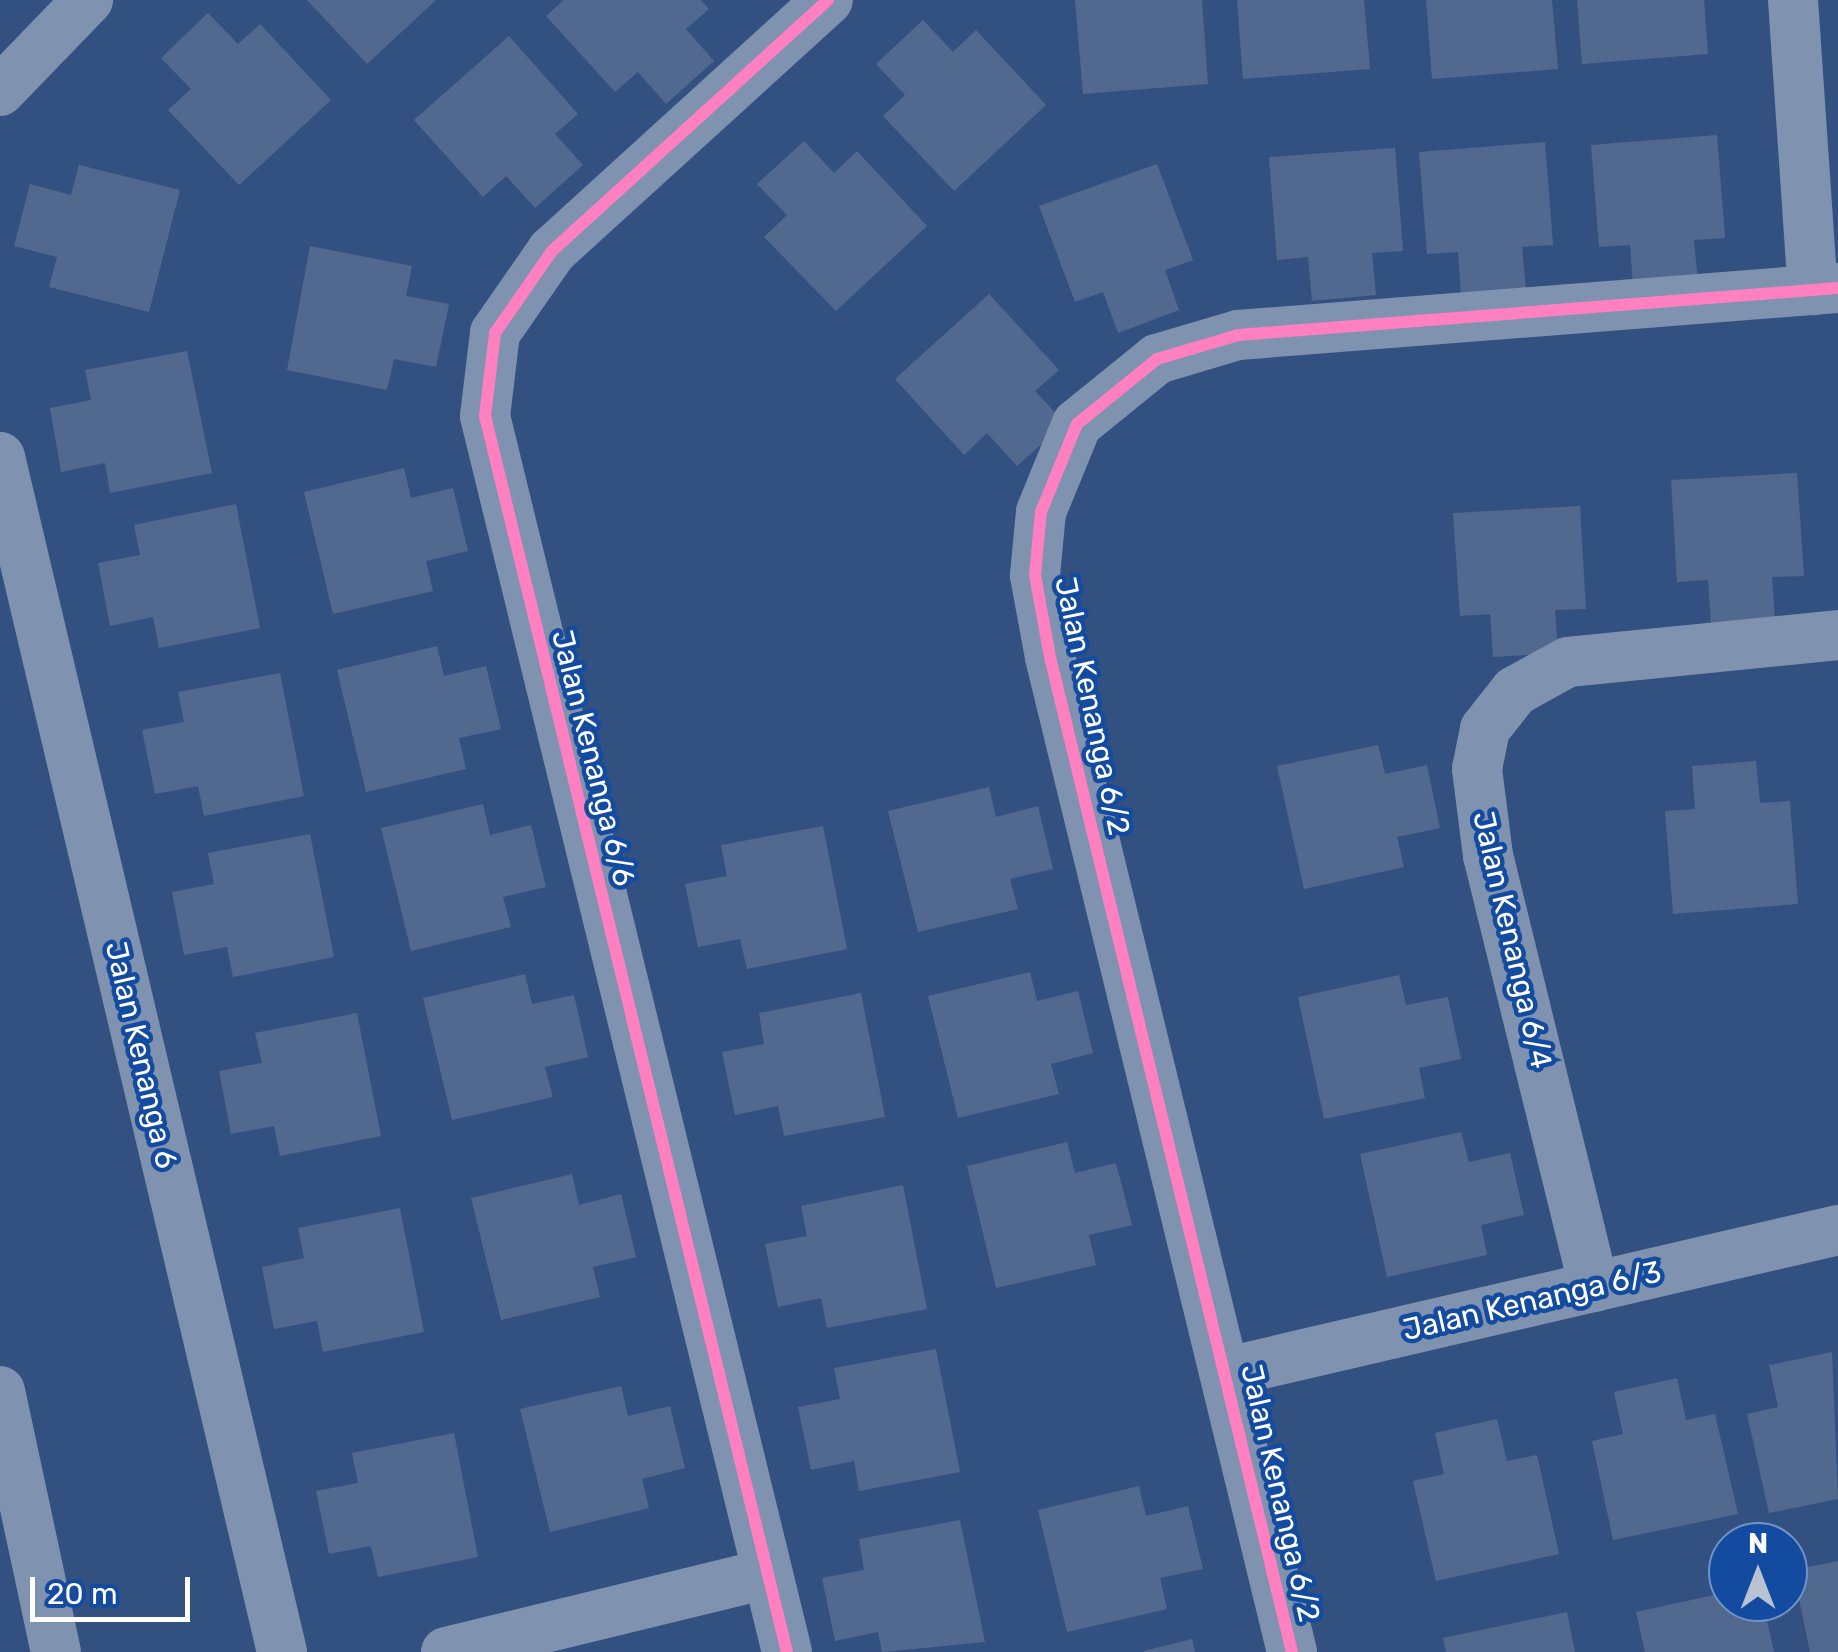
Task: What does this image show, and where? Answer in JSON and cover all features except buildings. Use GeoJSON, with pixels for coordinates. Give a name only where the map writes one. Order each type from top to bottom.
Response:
{"type":"FeatureCollection","features":[{"type":"Feature","properties":{"kind":"street"},"geometry":{"type":"LineString","coordinates":[[0,91],[88,0]]}},
{"type":"Feature","properties":{"kind":"street","name":"Jalan Kenanga 6/6"},"geometry":{"type":"LineString","coordinates":[[787,1652],[486,416],[495,333],[552,251],[828,0]]}},
{"type":"Feature","properties":{"kind":"street"},"geometry":{"type":"LineString","coordinates":[[1794,0],[1826,289]]}},
{"type":"Feature","properties":{"kind":"street","name":"Jalan Kenanga 6/2"},"geometry":{"type":"LineString","coordinates":[[1292,1652],[1035,575],[1041,512],[1077,424],[1156,360],[1238,336],[1826,289]]}},
{"type":"Feature","properties":{"kind":"street","name":"Jalan Kenanga 6"},"geometry":{"type":"LineString","coordinates":[[0,457],[282,1652]]}},
{"type":"Feature","properties":{"kind":"street","name":"Jalan Kenanga 6/4"},"geometry":{"type":"LineString","coordinates":[[1594,1286],[1488,856],[1476,769],[1484,729],[1515,691],[1568,662],[1838,635]]}},
{"type":"Feature","properties":{"kind":"street","name":"Jalan Kenanga 6/3"},"geometry":{"type":"LineString","coordinates":[[1227,1372],[1838,1230]]}},
{"type":"Feature","properties":{"kind":"street"},"geometry":{"type":"LineString","coordinates":[[0,1391],[56,1652]]}},
{"type":"Feature","properties":{"kind":"street"},"geometry":{"type":"LineString","coordinates":[[446,1652],[767,1574]]}},
{"type":"Feature","properties":{"kind":"cycle path"},"geometry":{"type":"LineString","coordinates":[[787,1652],[485,416],[495,333],[552,251],[828,0]]}},
{"type":"Feature","properties":{"kind":"cycle path"},"geometry":{"type":"LineString","coordinates":[[1292,1652],[1050,657],[1035,575],[1041,512],[1077,424],[1157,359],[1238,335],[1838,288]]}}]}
